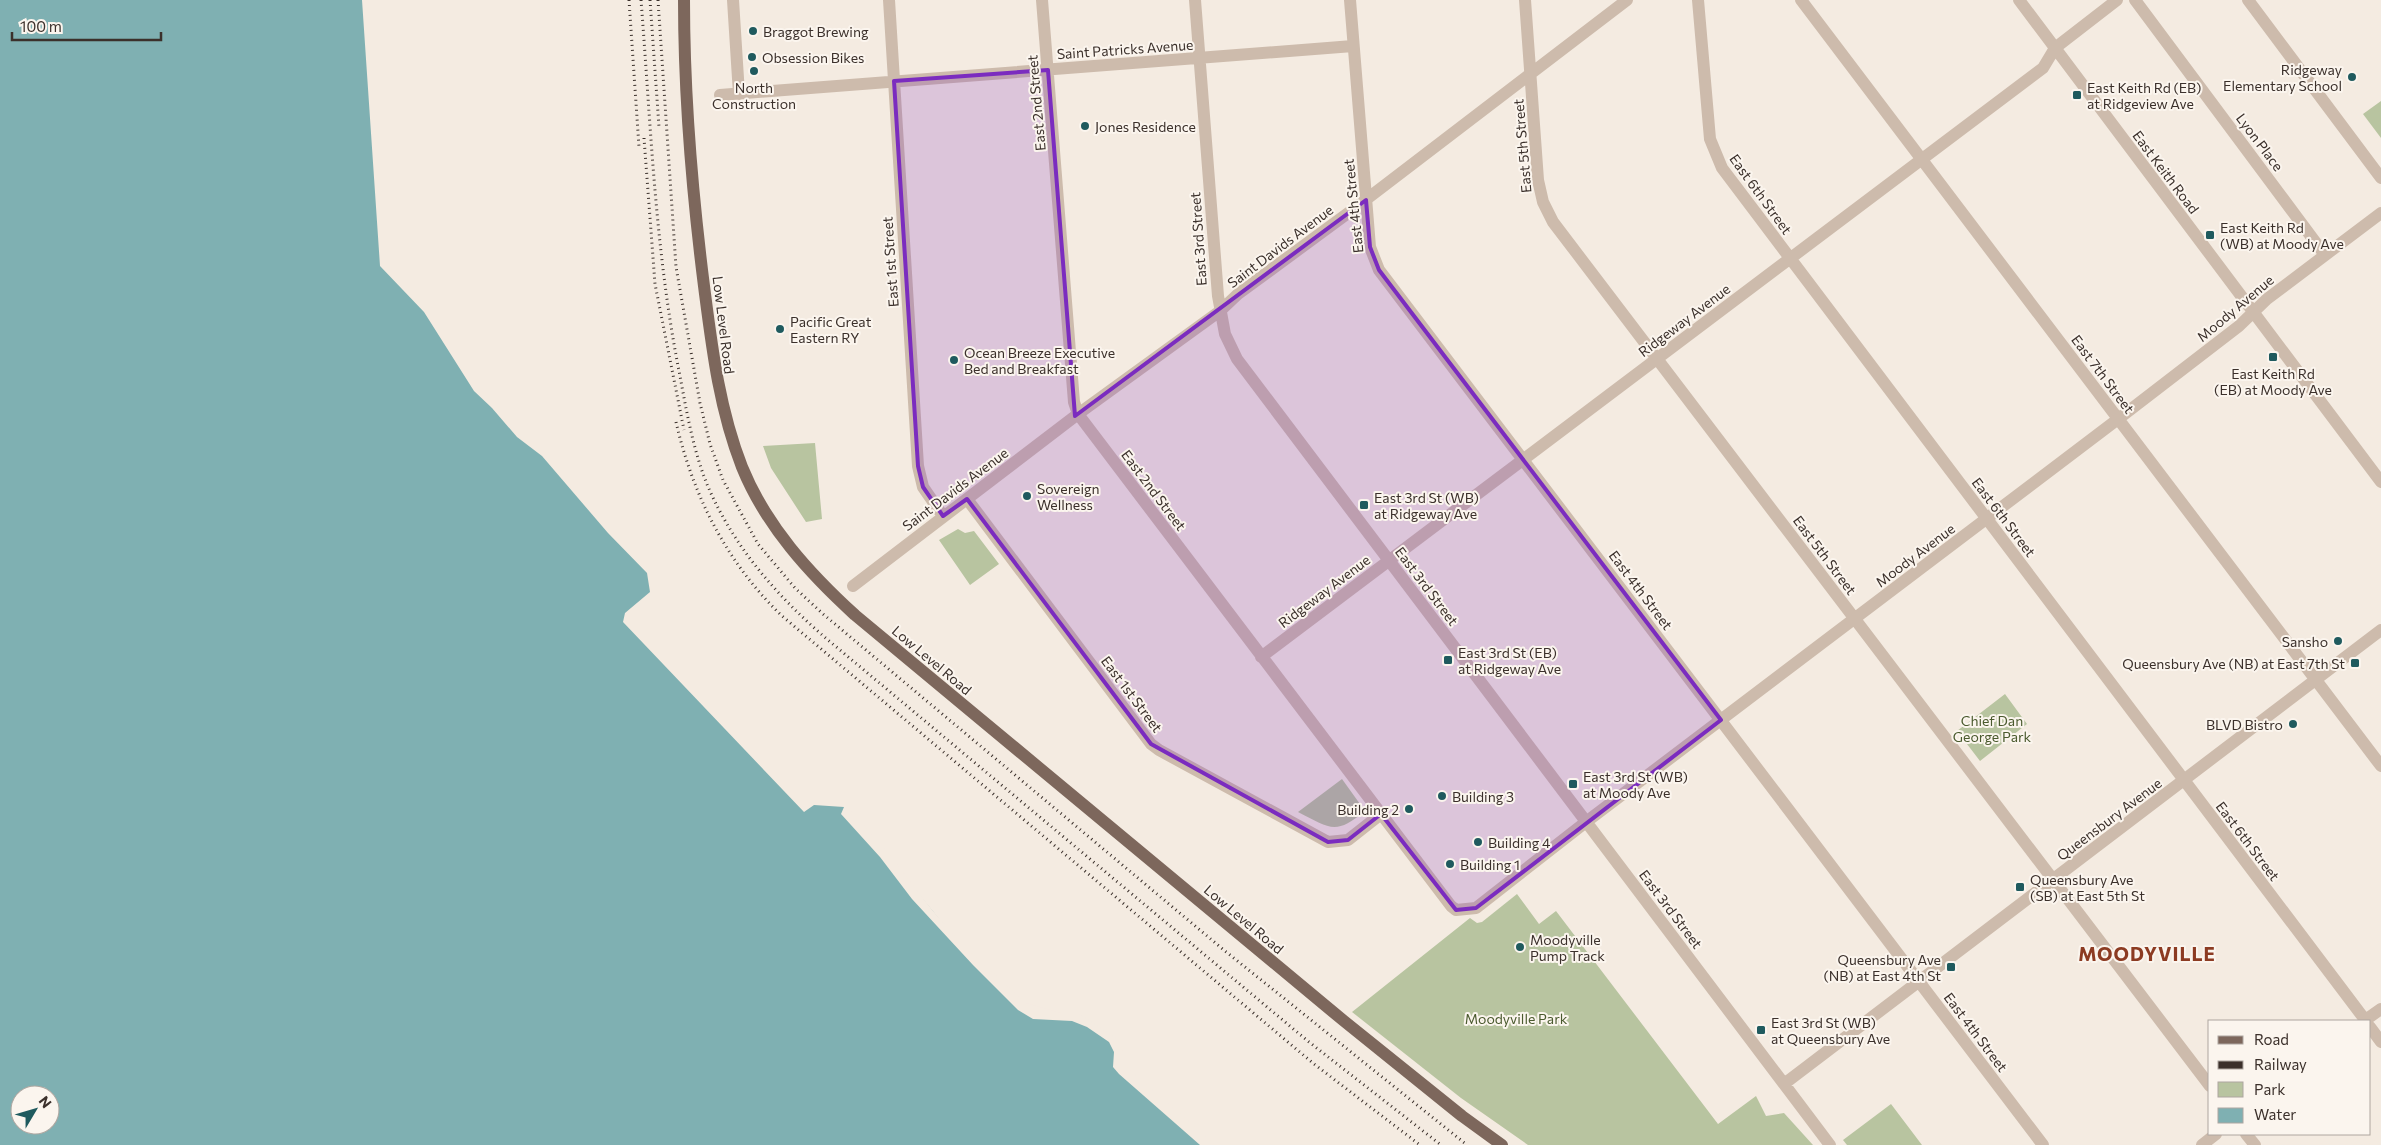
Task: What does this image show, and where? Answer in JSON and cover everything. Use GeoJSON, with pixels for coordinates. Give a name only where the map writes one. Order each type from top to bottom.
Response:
{"type":"FeatureCollection","features":[{"type":"Feature","properties":{"kind":"main road","name":"Low Level Road"},"geometry":{"type":"LineString","coordinates":[[684,0],[686,82],[694,205],[717,384],[742,468],[775,529],[820,583],[856,615],[1344,1022],[1462,1116],[1502,1145]]}},
{"type":"Feature","properties":{"kind":"street"},"geometry":{"type":"LineString","coordinates":[[733,0],[739,94]]}},
{"type":"Feature","properties":{"kind":"street","name":"East 1st Street"},"geometry":{"type":"LineString","coordinates":[[889,0],[918,466],[923,487],[943,516]]}},
{"type":"Feature","properties":{"kind":"street","name":"East 2nd Street"},"geometry":{"type":"LineString","coordinates":[[1042,0],[1074,402],[1078,414],[1451,906],[1461,910]]}},
{"type":"Feature","properties":{"kind":"street","name":"East 3rd Street"},"geometry":{"type":"LineString","coordinates":[[1195,0],[1198,58],[1220,311],[1225,334],[1237,359],[1830,1145]]}},
{"type":"Feature","properties":{"kind":"street","name":"East 4th Street"},"geometry":{"type":"LineString","coordinates":[[1350,0],[1370,247],[1380,270],[2043,1145]]}},
{"type":"Feature","properties":{"kind":"street","name":"East 5th Street"},"geometry":{"type":"LineString","coordinates":[[1525,0],[1538,180],[1547,212],[2208,1083]]}},
{"type":"Feature","properties":{"kind":"street","name":"Saint Davids Avenue"},"geometry":{"type":"LineString","coordinates":[[853,586],[1078,414],[1220,311],[1238,294],[1366,200],[1627,0]]}},
{"type":"Feature","properties":{"kind":"street","name":"East 6th Street"},"geometry":{"type":"LineString","coordinates":[[1698,0],[1713,150],[1722,168],[2364,1020]]}},
{"type":"Feature","properties":{"kind":"street","name":"East 7th Street"},"geometry":{"type":"LineString","coordinates":[[1801,0],[2381,766]]}},
{"type":"Feature","properties":{"kind":"street","name":"East Keith Road"},"geometry":{"type":"LineString","coordinates":[[2019,0],[2252,313],[2381,482]]}},
{"type":"Feature","properties":{"kind":"street","name":"Ridgeway Avenue"},"geometry":{"type":"LineString","coordinates":[[1261,657],[2043,68],[2055,48],[2117,0]]}},
{"type":"Feature","properties":{"kind":"street","name":"Lyon Place"},"geometry":{"type":"LineString","coordinates":[[2135,0],[2325,255]]}},
{"type":"Feature","properties":{"kind":"street"},"geometry":{"type":"LineString","coordinates":[[2248,0],[2381,178]]}},
{"type":"Feature","properties":{"kind":"street","name":"Saint Patricks Avenue"},"geometry":{"type":"LineString","coordinates":[[720,95],[1353,46]]}},
{"type":"Feature","properties":{"kind":"street","name":"Moody Avenue"},"geometry":{"type":"LineString","coordinates":[[1461,910],[1476,908],[1586,822],[2118,419],[2267,299],[2381,213]]}},
{"type":"Feature","properties":{"kind":"street","name":"East 1st Street"},"geometry":{"type":"LineString","coordinates":[[967,499],[1151,744],[1328,842],[1348,840],[1381,814]]}},
{"type":"Feature","properties":{"kind":"street","name":"Queensbury Avenue"},"geometry":{"type":"LineString","coordinates":[[1784,1084],[1918,980],[2053,880],[2381,630]]}},
{"type":"Feature","properties":{"kind":"street"},"geometry":{"type":"LineString","coordinates":[[2366,1020],[2381,1009]]}},
{"type":"Feature","properties":{"kind":"street"},"geometry":{"type":"LineString","coordinates":[[2371,1028],[2381,1042]]}},
{"type":"Feature","properties":{"kind":"street"},"geometry":{"type":"LineString","coordinates":[[2202,1145],[2215,1135]]}},
{"type":"Feature","properties":{"kind":"street"},"geometry":{"type":"LineString","coordinates":[[2247,1135],[2255,1145]]}},
{"type":"Feature","properties":{"kind":"highlighted area"},"geometry":{"type":"Polygon","coordinates":[[[1048,70],[1075,416],[1366,200],[1370,247],[1379,270],[1721,720],[1476,908],[1456,910],[1381,814],[1348,840],[1328,842],[1151,744],[967,499],[943,516],[923,487],[918,466],[894,81],[1048,70]]]}},
{"type":"Feature","properties":{"kind":"green space"},"geometry":{"type":"Polygon","coordinates":[[[2381,101],[2381,138],[2363,114],[2381,101]]]}},
{"type":"Feature","properties":{"kind":"green space"},"geometry":{"type":"Polygon","coordinates":[[[815,443],[822,519],[806,522],[771,468],[763,446],[815,443]]]}},
{"type":"Feature","properties":{"kind":"green space"},"geometry":{"type":"Polygon","coordinates":[[[958,529],[965,533],[974,531],[999,564],[970,585],[939,540],[958,529]]]}},
{"type":"Feature","properties":{"kind":"green space","name":"Chief Dan George Park"},"geometry":{"type":"Polygon","coordinates":[[[2005,694],[2027,724],[1980,761],[1957,731],[2005,694]]]}},
{"type":"Feature","properties":{"kind":"green space"},"geometry":{"type":"Polygon","coordinates":[[[1342,779],[1365,811],[1355,819],[1339,827],[1332,827],[1298,812],[1342,779]]]}},
{"type":"Feature","properties":{"kind":"green space","name":"Moodyville Park"},"geometry":{"type":"Polygon","coordinates":[[[1517,894],[1539,924],[1556,911],[1718,1124],[1756,1096],[1766,1116],[1784,1113],[1813,1145],[1528,1145],[1461,1098],[1352,1012],[1470,918],[1477,923],[1482,922],[1517,894]]]}},
{"type":"Feature","properties":{"kind":"green space"},"geometry":{"type":"Polygon","coordinates":[[[1891,1104],[1922,1145],[1847,1145],[1843,1140],[1891,1104]]]}},
{"type":"Feature","properties":{"kind":"water"},"geometry":{"type":"Polygon","coordinates":[[[0,0],[362,0],[380,266],[424,312],[474,391],[492,408],[517,437],[542,456],[608,533],[647,573],[650,592],[625,613],[623,622],[804,812],[814,805],[844,807],[886,854],[963,948],[1025,1005],[1035,1010],[1077,1016],[1115,1041],[1122,1068],[1213,1145],[0,1145],[0,0]]]}},
{"type":"Feature","properties":{"kind":"pier"},"geometry":{"type":"Polygon","coordinates":[[[844,807],[848,807],[888,853],[933,911],[964,946],[1026,1003],[1061,1013],[1078,1013],[1117,1039],[1122,1050],[1125,1066],[1216,1145],[1200,1145],[1119,1074],[1113,1067],[1114,1052],[1109,1042],[1087,1027],[1072,1021],[1033,1019],[1018,1010],[912,899],[880,857],[841,814],[844,807]]]}},
{"type":"Feature","properties":{"kind":"railway"},"geometry":{"type":"LineString","coordinates":[[629,0],[639,147]]}},
{"type":"Feature","properties":{"kind":"railway"},"geometry":{"type":"LineString","coordinates":[[641,0],[659,236],[683,390],[699,462],[709,489],[732,532],[746,553],[776,590],[828,640],[1309,1042],[1441,1145]]}},
{"type":"Feature","properties":{"kind":"railway"},"geometry":{"type":"LineString","coordinates":[[650,0],[659,127]]}},
{"type":"Feature","properties":{"kind":"railway"},"geometry":{"type":"LineString","coordinates":[[658,0],[676,267],[700,403],[710,444],[723,480],[758,544],[795,588],[823,614],[1225,951],[1467,1145]]}},
{"type":"Feature","properties":{"kind":"railway"},"geometry":{"type":"LineString","coordinates":[[644,138],[655,284],[684,430]]}},
{"type":"Feature","properties":{"kind":"railway"},"geometry":{"type":"LineString","coordinates":[[676,422],[692,476],[715,527],[745,574],[782,616],[1314,1064],[1420,1145]]}},
{"type":"Feature","properties":{"kind":"place","name":"Braggot Brewing"},"geometry":{"type":"Point","coordinates":[753,31]}},
{"type":"Feature","properties":{"kind":"place","name":"Obsession Bikes"},"geometry":{"type":"Point","coordinates":[752,57]}},
{"type":"Feature","properties":{"kind":"place","name":"North Construction"},"geometry":{"type":"Point","coordinates":[754,71]}},
{"type":"Feature","properties":{"kind":"place","name":"Ridgeway Elementary School"},"geometry":{"type":"Point","coordinates":[2352,77]}},
{"type":"Feature","properties":{"kind":"place","name":"East Keith Rd (EB) at Ridgeview Ave"},"geometry":{"type":"Point","coordinates":[2077,95]}},
{"type":"Feature","properties":{"kind":"place","name":"Jones Residence"},"geometry":{"type":"Point","coordinates":[1085,126]}},
{"type":"Feature","properties":{"kind":"place","name":"East Keith Rd (WB) at Moody Ave"},"geometry":{"type":"Point","coordinates":[2210,235]}},
{"type":"Feature","properties":{"kind":"place","name":"Pacific Great Eastern RY"},"geometry":{"type":"Point","coordinates":[780,329]}},
{"type":"Feature","properties":{"kind":"place","name":"East Keith Rd (EB) at Moody Ave"},"geometry":{"type":"Point","coordinates":[2273,357]}},
{"type":"Feature","properties":{"kind":"place","name":"Ocean Breeze Executive Bed and Breakfast"},"geometry":{"type":"Point","coordinates":[954,360]}},
{"type":"Feature","properties":{"kind":"place","name":"Sovereign Wellness"},"geometry":{"type":"Point","coordinates":[1027,496]}},
{"type":"Feature","properties":{"kind":"place","name":"East 3rd St (WB) at Ridgeway Ave"},"geometry":{"type":"Point","coordinates":[1364,505]}},
{"type":"Feature","properties":{"kind":"place","name":"Sansho"},"geometry":{"type":"Point","coordinates":[2338,641]}},
{"type":"Feature","properties":{"kind":"place","name":"East 3rd St (EB) at Ridgeway Ave"},"geometry":{"type":"Point","coordinates":[1448,660]}},
{"type":"Feature","properties":{"kind":"place","name":"Queensbury Ave (NB) at East 7th St"},"geometry":{"type":"Point","coordinates":[2355,663]}},
{"type":"Feature","properties":{"kind":"place","name":"BLVD Bistro"},"geometry":{"type":"Point","coordinates":[2293,724]}},
{"type":"Feature","properties":{"kind":"place","name":"East 3rd St (WB) at Moody Ave"},"geometry":{"type":"Point","coordinates":[1573,784]}},
{"type":"Feature","properties":{"kind":"place","name":"Building 3"},"geometry":{"type":"Point","coordinates":[1442,796]}},
{"type":"Feature","properties":{"kind":"place","name":"Building 2"},"geometry":{"type":"Point","coordinates":[1409,809]}},
{"type":"Feature","properties":{"kind":"place","name":"Building 4"},"geometry":{"type":"Point","coordinates":[1478,842]}},
{"type":"Feature","properties":{"kind":"place","name":"Building 1"},"geometry":{"type":"Point","coordinates":[1450,864]}},
{"type":"Feature","properties":{"kind":"place","name":"Queensbury Ave (SB) at East 5th St"},"geometry":{"type":"Point","coordinates":[2020,887]}},
{"type":"Feature","properties":{"kind":"place","name":"Moodyville Pump Track"},"geometry":{"type":"Point","coordinates":[1520,947]}},
{"type":"Feature","properties":{"kind":"place","name":"Queensbury Ave (NB) at East 4th St"},"geometry":{"type":"Point","coordinates":[1951,967]}},
{"type":"Feature","properties":{"kind":"place","name":"East 3rd St (WB) at Queensbury Ave"},"geometry":{"type":"Point","coordinates":[1761,1030]}},
{"type":"Feature","properties":{"kind":"district","name":"MOODYVILLE"},"geometry":{"type":"Point","coordinates":[2147,953]}}]}
